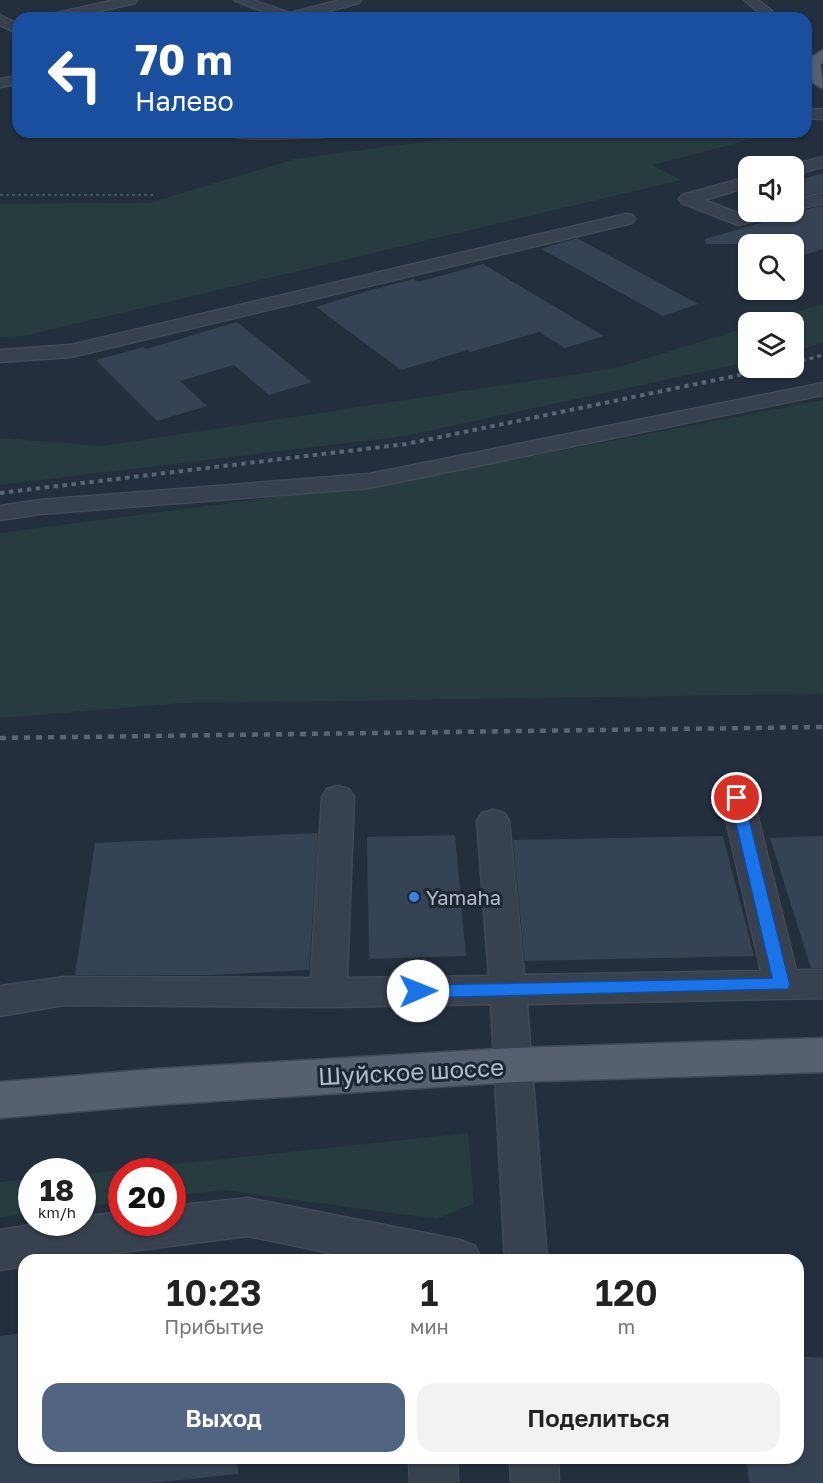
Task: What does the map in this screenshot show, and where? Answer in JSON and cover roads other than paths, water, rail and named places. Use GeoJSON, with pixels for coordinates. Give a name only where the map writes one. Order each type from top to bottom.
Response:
{"type":"FeatureCollection","features":[{"type":"Feature","properties":{"kind":"main road"},"geometry":{"type":"LineString","coordinates":[[823,56],[812,63],[816,76],[823,83]]}},
{"type":"Feature","properties":{"kind":"main road","name":"Шуйское шоссе"},"geometry":{"type":"LineString","coordinates":[[0,1100],[154,1087],[514,1065],[823,1055]]}},
{"type":"Feature","properties":{"kind":"street"},"geometry":{"type":"LineString","coordinates":[[78,12],[131,0]]}},
{"type":"Feature","properties":{"kind":"street"},"geometry":{"type":"LineString","coordinates":[[240,0],[273,12]]}},
{"type":"Feature","properties":{"kind":"street"},"geometry":{"type":"LineString","coordinates":[[312,12],[355,0]]}},
{"type":"Feature","properties":{"kind":"street"},"geometry":{"type":"LineString","coordinates":[[750,0],[765,12]]}},
{"type":"Feature","properties":{"kind":"street"},"geometry":{"type":"LineString","coordinates":[[99,7],[113,12]]}},
{"type":"Feature","properties":{"kind":"street"},"geometry":{"type":"LineString","coordinates":[[804,167],[823,162]]}},
{"type":"Feature","properties":{"kind":"street"},"geometry":{"type":"LineString","coordinates":[[738,185],[688,199],[738,220]]}},
{"type":"Feature","properties":{"kind":"street"},"geometry":{"type":"LineString","coordinates":[[804,203],[823,198]]}},
{"type":"Feature","properties":{"kind":"street"},"geometry":{"type":"LineString","coordinates":[[0,356],[71,351],[626,219]]}},
{"type":"Feature","properties":{"kind":"street"},"geometry":{"type":"LineString","coordinates":[[0,513],[52,506],[369,481],[823,388]]}},
{"type":"Feature","properties":{"kind":"street"},"geometry":{"type":"LineString","coordinates":[[328,993],[338,797]]}},
{"type":"Feature","properties":{"kind":"street"},"geometry":{"type":"LineString","coordinates":[[737,798],[782,985]]}},
{"type":"Feature","properties":{"kind":"street"},"geometry":{"type":"LineString","coordinates":[[493,822],[514,1065],[526,1254]]}},
{"type":"Feature","properties":{"kind":"street"},"geometry":{"type":"LineString","coordinates":[[0,1001],[64,990],[328,993],[823,984]]}},
{"type":"Feature","properties":{"kind":"street"},"geometry":{"type":"LineString","coordinates":[[0,1250],[100,1234],[248,1217],[430,1254]]}},
{"type":"Feature","properties":{"kind":"street"},"geometry":{"type":"LineString","coordinates":[[434,1464],[434,1483]]}},
{"type":"Feature","properties":{"kind":"street"},"geometry":{"type":"LineString","coordinates":[[534,1464],[535,1483]]}},
{"type":"Feature","properties":{"kind":"railway"},"geometry":{"type":"LineString","coordinates":[[804,360],[823,355]]}},
{"type":"Feature","properties":{"kind":"railway"},"geometry":{"type":"LineString","coordinates":[[0,493],[406,444],[738,375]]}},
{"type":"Feature","properties":{"kind":"railway"},"geometry":{"type":"LineString","coordinates":[[0,738],[823,727]]}},
{"type":"Feature","properties":{"kind":"place","name":"Yamaha"},"geometry":{"type":"Point","coordinates":[414,897]}}]}
